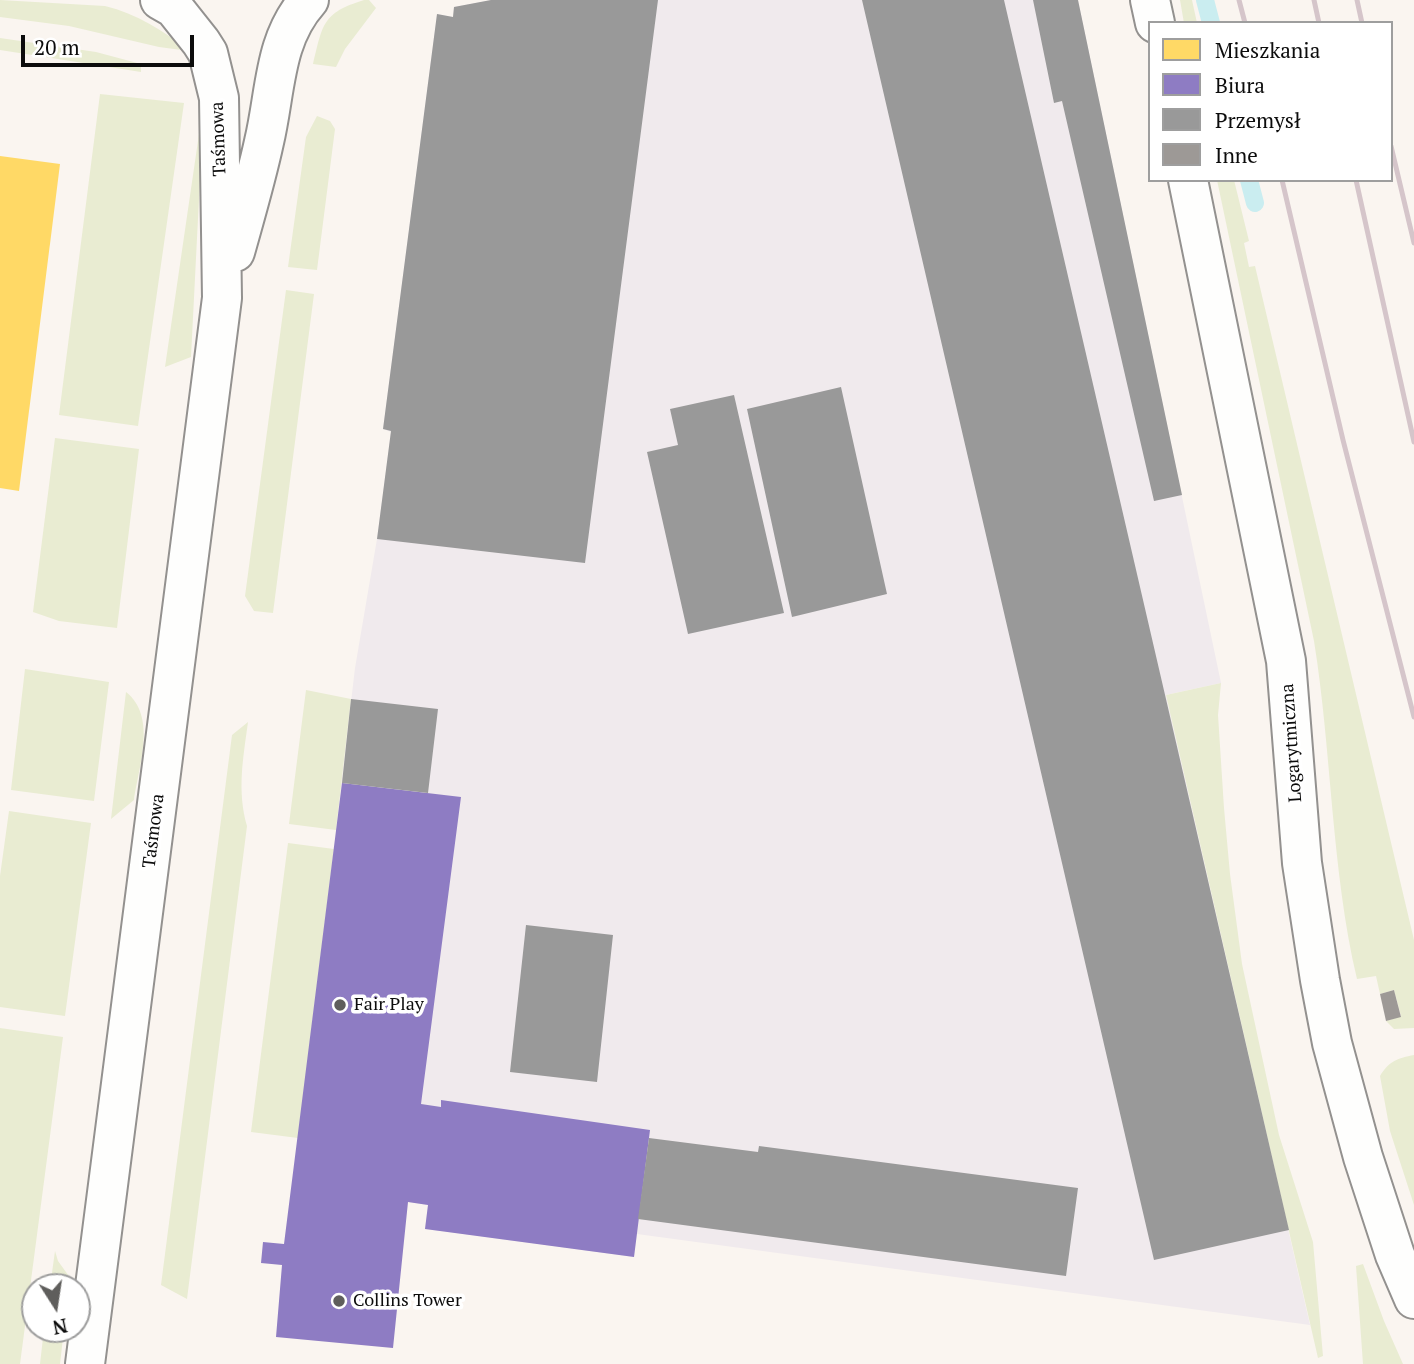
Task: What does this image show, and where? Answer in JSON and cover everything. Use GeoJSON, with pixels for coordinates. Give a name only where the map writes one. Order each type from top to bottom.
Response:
{"type":"FeatureCollection","features":[{"type":"Feature","properties":{"kind":"street","name":"Taśmowa"},"geometry":{"type":"LineString","coordinates":[[160,0],[174,8],[208,53],[219,98],[222,298]]}},
{"type":"Feature","properties":{"kind":"street","name":"Taśmowa"},"geometry":{"type":"LineString","coordinates":[[85,1364],[222,298],[265,141],[278,60],[286,35],[309,0]]}},
{"type":"Feature","properties":{"kind":"street"},"geometry":{"type":"LineString","coordinates":[[1150,0],[1155,21]]}},
{"type":"Feature","properties":{"kind":"street","name":"Logarytmiczna"},"geometry":{"type":"LineString","coordinates":[[1188,182],[1286,661],[1302,863],[1336,1060],[1363,1157],[1395,1255],[1414,1300]]}},
{"type":"Feature","properties":{"kind":"shaded area"},"geometry":{"type":"Polygon","coordinates":[[[491,0],[1078,0],[1221,683],[1166,695],[1310,1325],[637,1234],[634,1257],[425,1229],[428,1205],[408,1202],[336,830],[355,668],[377,539],[391,432],[383,429],[437,14],[453,17],[454,7],[491,0]]]}},
{"type":"Feature","properties":{"kind":"green space"},"geometry":{"type":"Polygon","coordinates":[[[0,0],[105,6],[128,13],[149,24],[189,51],[159,47],[69,26],[0,17],[0,0]]]}},
{"type":"Feature","properties":{"kind":"green space"},"geometry":{"type":"Polygon","coordinates":[[[369,0],[376,8],[345,49],[336,67],[313,64],[326,22],[340,10],[369,0]]]}},
{"type":"Feature","properties":{"kind":"green space"},"geometry":{"type":"Polygon","coordinates":[[[1180,0],[1192,0],[1197,21],[1184,21],[1180,0]]]}},
{"type":"Feature","properties":{"kind":"green space"},"geometry":{"type":"Polygon","coordinates":[[[0,38],[96,52],[141,64],[141,72],[0,50],[0,38]]]}},
{"type":"Feature","properties":{"kind":"green space"},"geometry":{"type":"Polygon","coordinates":[[[100,94],[184,103],[138,426],[59,415],[100,94]]]}},
{"type":"Feature","properties":{"kind":"green space"},"geometry":{"type":"Polygon","coordinates":[[[317,116],[330,121],[335,129],[317,270],[288,267],[306,137],[317,116]]]}},
{"type":"Feature","properties":{"kind":"green space"},"geometry":{"type":"Polygon","coordinates":[[[199,134],[200,179],[191,357],[165,367],[199,134]]]}},
{"type":"Feature","properties":{"kind":"green space"},"geometry":{"type":"Polygon","coordinates":[[[1217,182],[1234,182],[1249,241],[1244,243],[1249,267],[1255,266],[1414,940],[1414,1028],[1394,1029],[1386,1021],[1401,1016],[1394,990],[1380,994],[1376,976],[1357,979],[1342,895],[1314,641],[1217,182]]]}},
{"type":"Feature","properties":{"kind":"green space"},"geometry":{"type":"Polygon","coordinates":[[[286,290],[314,294],[273,613],[254,611],[245,596],[286,290]]]}},
{"type":"Feature","properties":{"kind":"green space"},"geometry":{"type":"Polygon","coordinates":[[[55,438],[139,449],[117,628],[59,621],[33,612],[55,438]]]}},
{"type":"Feature","properties":{"kind":"green space"},"geometry":{"type":"Polygon","coordinates":[[[25,669],[109,682],[94,801],[11,790],[25,669]]]}},
{"type":"Feature","properties":{"kind":"green space"},"geometry":{"type":"Polygon","coordinates":[[[1221,683],[1218,715],[1224,808],[1242,964],[1279,1135],[1313,1242],[1323,1356],[1318,1358],[1166,695],[1221,683]]]}},
{"type":"Feature","properties":{"kind":"green space"},"geometry":{"type":"Polygon","coordinates":[[[306,690],[351,699],[336,830],[289,824],[306,690]]]}},
{"type":"Feature","properties":{"kind":"green space"},"geometry":{"type":"Polygon","coordinates":[[[126,692],[141,714],[142,757],[134,800],[111,819],[126,692]]]}},
{"type":"Feature","properties":{"kind":"green space"},"geometry":{"type":"Polygon","coordinates":[[[248,722],[242,787],[247,826],[187,1299],[161,1285],[232,735],[248,722]]]}},
{"type":"Feature","properties":{"kind":"green space"},"geometry":{"type":"Polygon","coordinates":[[[9,811],[91,823],[65,1016],[0,1007],[0,876],[9,811]]]}},
{"type":"Feature","properties":{"kind":"green space"},"geometry":{"type":"Polygon","coordinates":[[[288,843],[334,849],[298,1138],[251,1132],[288,843]]]}},
{"type":"Feature","properties":{"kind":"green space"},"geometry":{"type":"Polygon","coordinates":[[[0,1028],[63,1037],[32,1273],[21,1273],[23,1343],[20,1364],[0,1364],[0,1028]]]}},
{"type":"Feature","properties":{"kind":"green space"},"geometry":{"type":"Polygon","coordinates":[[[1414,1055],[1414,1205],[1390,1131],[1380,1076],[1394,1061],[1414,1055]]]}},
{"type":"Feature","properties":{"kind":"green space"},"geometry":{"type":"Polygon","coordinates":[[[55,1251],[67,1273],[52,1273],[55,1251]]]}},
{"type":"Feature","properties":{"kind":"green space"},"geometry":{"type":"Polygon","coordinates":[[[1363,1264],[1403,1364],[1363,1364],[1356,1266],[1363,1264]]]}},
{"type":"Feature","properties":{"kind":"green space"},"geometry":{"type":"Polygon","coordinates":[[[42,1343],[62,1343],[60,1364],[40,1364],[42,1343]]]}},
{"type":"Feature","properties":{"kind":"building: Mieszkania"},"geometry":{"type":"Polygon","coordinates":[[[0,156],[60,164],[19,491],[0,488],[0,156]]]}},
{"type":"Feature","properties":{"kind":"building: Biura"},"geometry":{"type":"Polygon","coordinates":[[[342,783],[461,797],[421,1104],[441,1107],[441,1100],[650,1130],[634,1257],[425,1229],[428,1205],[408,1202],[393,1348],[276,1337],[282,1265],[261,1263],[263,1242],[284,1244],[342,783]]]}},
{"type":"Feature","properties":{"kind":"building: Przemysł"},"geometry":{"type":"Polygon","coordinates":[[[491,0],[658,0],[585,563],[377,539],[391,431],[383,429],[437,14],[453,17],[454,7],[491,0]]]}},
{"type":"Feature","properties":{"kind":"building: Przemysł"},"geometry":{"type":"Polygon","coordinates":[[[862,0],[1004,0],[1289,1230],[1154,1260],[862,0]]]}},
{"type":"Feature","properties":{"kind":"building: Przemysł"},"geometry":{"type":"Polygon","coordinates":[[[1033,0],[1078,0],[1182,495],[1154,501],[1062,101],[1054,103],[1033,0]]]}},
{"type":"Feature","properties":{"kind":"building: Przemysł"},"geometry":{"type":"Polygon","coordinates":[[[841,387],[887,594],[792,617],[747,409],[841,387]]]}},
{"type":"Feature","properties":{"kind":"building: Przemysł"},"geometry":{"type":"Polygon","coordinates":[[[734,395],[784,613],[688,634],[647,452],[678,445],[670,409],[734,395]]]}},
{"type":"Feature","properties":{"kind":"building: Przemysł"},"geometry":{"type":"Polygon","coordinates":[[[351,699],[438,709],[428,793],[342,783],[351,699]]]}},
{"type":"Feature","properties":{"kind":"building: Przemysł"},"geometry":{"type":"Polygon","coordinates":[[[526,925],[613,935],[597,1082],[510,1072],[526,925]]]}},
{"type":"Feature","properties":{"kind":"building: Przemysł"},"geometry":{"type":"Polygon","coordinates":[[[649,1138],[758,1152],[759,1146],[1078,1188],[1066,1276],[638,1219],[649,1138]]]}},
{"type":"Feature","properties":{"kind":"building: Inne"},"geometry":{"type":"Polygon","coordinates":[[[1394,990],[1401,1017],[1386,1021],[1380,994],[1394,990]]]}},
{"type":"Feature","properties":{"kind":"waterway"},"geometry":{"type":"LineString","coordinates":[[1205,0],[1210,21]]}},
{"type":"Feature","properties":{"kind":"waterway"},"geometry":{"type":"LineString","coordinates":[[1250,182],[1255,203]]}},
{"type":"Feature","properties":{"kind":"railway"},"geometry":{"type":"LineString","coordinates":[[1239,0],[1244,21]]}},
{"type":"Feature","properties":{"kind":"railway"},"geometry":{"type":"LineString","coordinates":[[1314,0],[1319,21]]}},
{"type":"Feature","properties":{"kind":"railway"},"geometry":{"type":"LineString","coordinates":[[1357,0],[1362,21]]}},
{"type":"Feature","properties":{"kind":"railway"},"geometry":{"type":"LineString","coordinates":[[1393,154],[1414,243]]}},
{"type":"Feature","properties":{"kind":"railway"},"geometry":{"type":"LineString","coordinates":[[1282,182],[1343,440],[1414,717]]}},
{"type":"Feature","properties":{"kind":"railway"},"geometry":{"type":"LineString","coordinates":[[1356,182],[1414,442]]}},
{"type":"Feature","properties":{"kind":"place","name":"Fair Play"},"geometry":{"type":"Point","coordinates":[340,1005]}},
{"type":"Feature","properties":{"kind":"place","name":"Collins Tower"},"geometry":{"type":"Point","coordinates":[339,1301]}}]}
